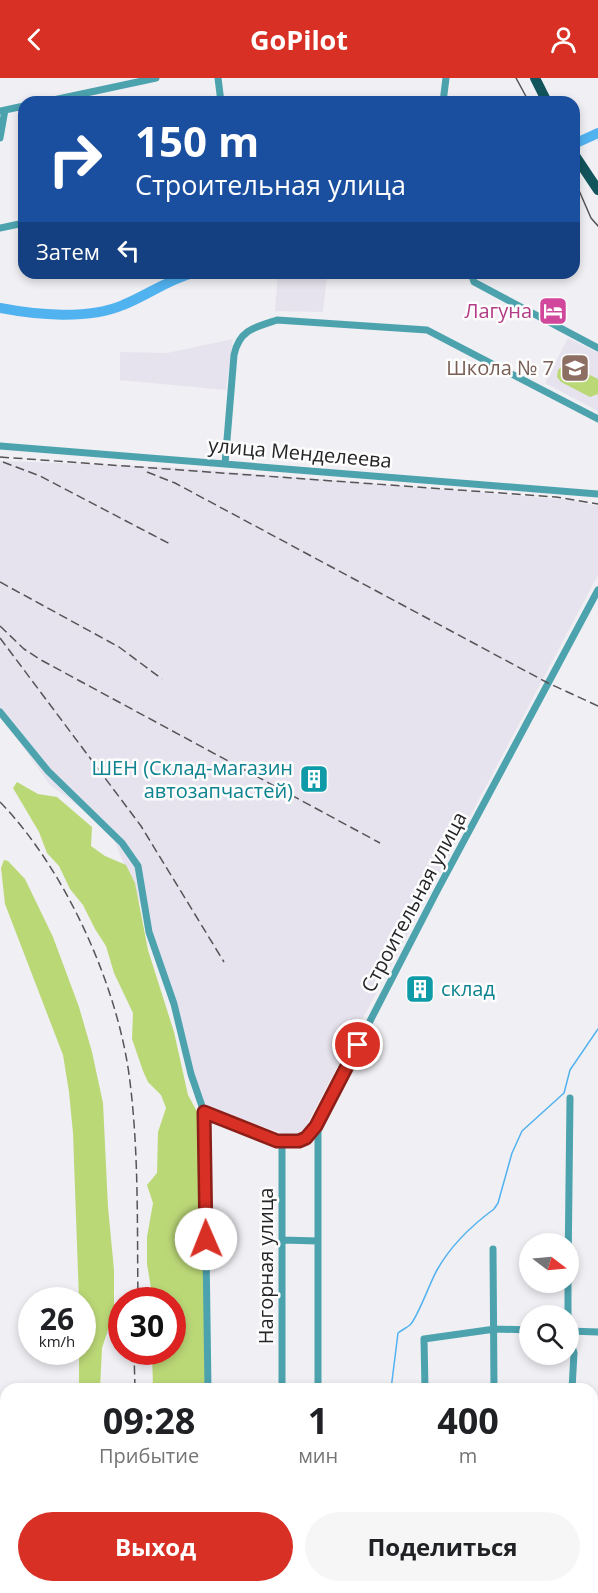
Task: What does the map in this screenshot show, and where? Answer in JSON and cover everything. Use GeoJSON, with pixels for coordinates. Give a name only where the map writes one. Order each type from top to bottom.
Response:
{"type":"FeatureCollection","features":[{"type":"Feature","properties":{"kind":"main road"},"geometry":{"type":"LineString","coordinates":[[535,78],[544,96]]}},
{"type":"Feature","properties":{"kind":"main road"},"geometry":{"type":"LineString","coordinates":[[580,164],[598,190]]}},
{"type":"Feature","properties":{"kind":"street"},"geometry":{"type":"LineString","coordinates":[[72,96],[156,78]]}},
{"type":"Feature","properties":{"kind":"street"},"geometry":{"type":"LineString","coordinates":[[218,78],[220,96]]}},
{"type":"Feature","properties":{"kind":"street"},"geometry":{"type":"LineString","coordinates":[[444,96],[446,78]]}},
{"type":"Feature","properties":{"kind":"street"},"geometry":{"type":"LineString","coordinates":[[0,138],[3,111],[18,107]]}},
{"type":"Feature","properties":{"kind":"street"},"geometry":{"type":"LineString","coordinates":[[0,228],[18,224]]}},
{"type":"Feature","properties":{"kind":"street"},"geometry":{"type":"LineString","coordinates":[[473,279],[474,282],[598,348]]}},
{"type":"Feature","properties":{"kind":"street"},"geometry":{"type":"LineString","coordinates":[[225,464],[237,342],[253,328],[277,320],[427,330],[598,419]]}},
{"type":"Feature","properties":{"kind":"street","name":"улица Менделеева"},"geometry":{"type":"LineString","coordinates":[[0,446],[598,494]]}},
{"type":"Feature","properties":{"kind":"street","name":"Строительная улица"},"geometry":{"type":"LineString","coordinates":[[282,1142],[299,1141],[306,1138],[318,1122],[437,891],[598,590]]}},
{"type":"Feature","properties":{"kind":"street"},"geometry":{"type":"LineString","coordinates":[[0,712],[48,771],[122,843],[138,866],[149,932],[174,1005],[191,1074],[204,1112],[208,1383]]}},
{"type":"Feature","properties":{"kind":"street"},"geometry":{"type":"LineString","coordinates":[[568,1233],[570,1098]]}},
{"type":"Feature","properties":{"kind":"street"},"geometry":{"type":"LineString","coordinates":[[204,1112],[282,1142]]}},
{"type":"Feature","properties":{"kind":"street"},"geometry":{"type":"LineString","coordinates":[[318,1122],[318,1383]]}},
{"type":"Feature","properties":{"kind":"street","name":"Нагорная улица"},"geometry":{"type":"LineString","coordinates":[[282,1142],[282,1383]]}},
{"type":"Feature","properties":{"kind":"street"},"geometry":{"type":"LineString","coordinates":[[282,1240],[318,1241]]}},
{"type":"Feature","properties":{"kind":"street"},"geometry":{"type":"LineString","coordinates":[[493,1249],[494,1383]]}},
{"type":"Feature","properties":{"kind":"street"},"geometry":{"type":"LineString","coordinates":[[425,1383],[424,1339],[495,1329],[519,1330]]}},
{"type":"Feature","properties":{"kind":"street"},"geometry":{"type":"LineString","coordinates":[[579,1332],[598,1332]]}},
{"type":"Feature","properties":{"kind":"street"},"geometry":{"type":"LineString","coordinates":[[572,1383],[573,1365]]}},
{"type":"Feature","properties":{"kind":"shaded area"},"geometry":{"type":"Polygon","coordinates":[[[278,279],[327,279],[323,312],[275,311],[278,279]]]}},
{"type":"Feature","properties":{"kind":"shaded area","name":"Школа № 7"},"geometry":{"type":"Polygon","coordinates":[[[568,338],[598,353],[598,411],[545,383],[568,338]]]}},
{"type":"Feature","properties":{"kind":"shaded area"},"geometry":{"type":"Polygon","coordinates":[[[233,339],[226,390],[120,380],[120,352],[167,353],[233,339]]]}},
{"type":"Feature","properties":{"kind":"shaded area"},"geometry":{"type":"Polygon","coordinates":[[[0,461],[171,467],[571,500],[598,506],[598,575],[299,1139],[201,1105],[156,942],[110,830],[49,784],[0,714],[0,461]]]}},
{"type":"Feature","properties":{"kind":"green space"},"geometry":{"type":"Polygon","coordinates":[[[563,365],[570,365],[598,379],[598,394],[590,397],[561,382],[557,377],[558,370],[563,365]]]}},
{"type":"Feature","properties":{"kind":"green space"},"geometry":{"type":"Polygon","coordinates":[[[17,782],[38,794],[57,797],[92,827],[91,846],[105,856],[126,865],[135,883],[148,950],[174,1032],[188,1095],[200,1117],[207,1383],[153,1383],[152,1365],[186,1365],[186,1287],[151,1287],[147,1264],[147,1237],[153,1203],[147,1185],[157,1173],[158,1132],[166,1108],[161,1095],[148,1082],[143,1071],[132,1039],[133,1013],[114,973],[106,946],[83,905],[70,889],[59,866],[47,853],[39,832],[13,788],[17,782]]]}},
{"type":"Feature","properties":{"kind":"green space"},"geometry":{"type":"Polygon","coordinates":[[[4,860],[8,861],[25,879],[53,937],[79,1007],[103,1103],[114,1287],[108,1287],[108,1330],[102,1348],[100,1383],[79,1383],[79,1365],[96,1365],[96,1287],[79,1287],[73,1133],[63,1055],[5,904],[1,868],[4,860]]]}},
{"type":"Feature","properties":{"kind":"waterway"},"geometry":{"type":"LineString","coordinates":[[580,141],[598,133]]}},
{"type":"Feature","properties":{"kind":"waterway"},"geometry":{"type":"LineString","coordinates":[[0,308],[62,315],[94,313],[123,305],[178,279]]}},
{"type":"Feature","properties":{"kind":"waterway"},"geometry":{"type":"LineString","coordinates":[[392,1383],[398,1333],[413,1321],[434,1275],[449,1252],[462,1236],[498,1203],[512,1153],[522,1131],[564,1093],[570,1070],[598,1029]]}},
{"type":"Feature","properties":{"kind":"tram line"},"geometry":{"type":"LineString","coordinates":[[516,78],[526,96]]}},
{"type":"Feature","properties":{"kind":"tram line"},"geometry":{"type":"LineString","coordinates":[[580,193],[591,218],[598,226]]}},
{"type":"Feature","properties":{"kind":"railway"},"geometry":{"type":"LineString","coordinates":[[0,457],[556,497],[598,504]]}},
{"type":"Feature","properties":{"kind":"railway"},"geometry":{"type":"LineString","coordinates":[[3,462],[40,476],[172,545]]}},
{"type":"Feature","properties":{"kind":"railway"},"geometry":{"type":"LineString","coordinates":[[147,472],[175,483],[548,683],[598,706]]}},
{"type":"Feature","properties":{"kind":"railway"},"geometry":{"type":"LineString","coordinates":[[0,582],[119,647],[162,679]]}},
{"type":"Feature","properties":{"kind":"railway"},"geometry":{"type":"LineString","coordinates":[[0,626],[24,649],[41,660],[380,843]]}},
{"type":"Feature","properties":{"kind":"railway"},"geometry":{"type":"LineString","coordinates":[[0,638],[141,826],[224,962]]}},
{"type":"Feature","properties":{"kind":"railway"},"geometry":{"type":"LineString","coordinates":[[0,802],[47,861],[67,896],[86,932],[114,1008],[124,1046],[133,1109],[138,1287]]}},
{"type":"Feature","properties":{"kind":"railway"},"geometry":{"type":"LineString","coordinates":[[134,1365],[135,1383]]}},
{"type":"Feature","properties":{"kind":"place","name":"Лагуна"},"geometry":{"type":"Point","coordinates":[553,311]}},
{"type":"Feature","properties":{"kind":"place","name":"Школа № 7"},"geometry":{"type":"Point","coordinates":[575,368]}},
{"type":"Feature","properties":{"kind":"place","name":"ШЕН (Склад-магазин автозапчастей)"},"geometry":{"type":"Point","coordinates":[314,779]}},
{"type":"Feature","properties":{"kind":"place","name":"склад"},"geometry":{"type":"Point","coordinates":[420,989]}},
{"type":"Feature","properties":{"kind":"route"},"geometry":{"type":"LineString","coordinates":[[206,1239],[204,1112],[277,1141],[290,1142],[306,1138],[316,1126],[358,1045]]}}]}
